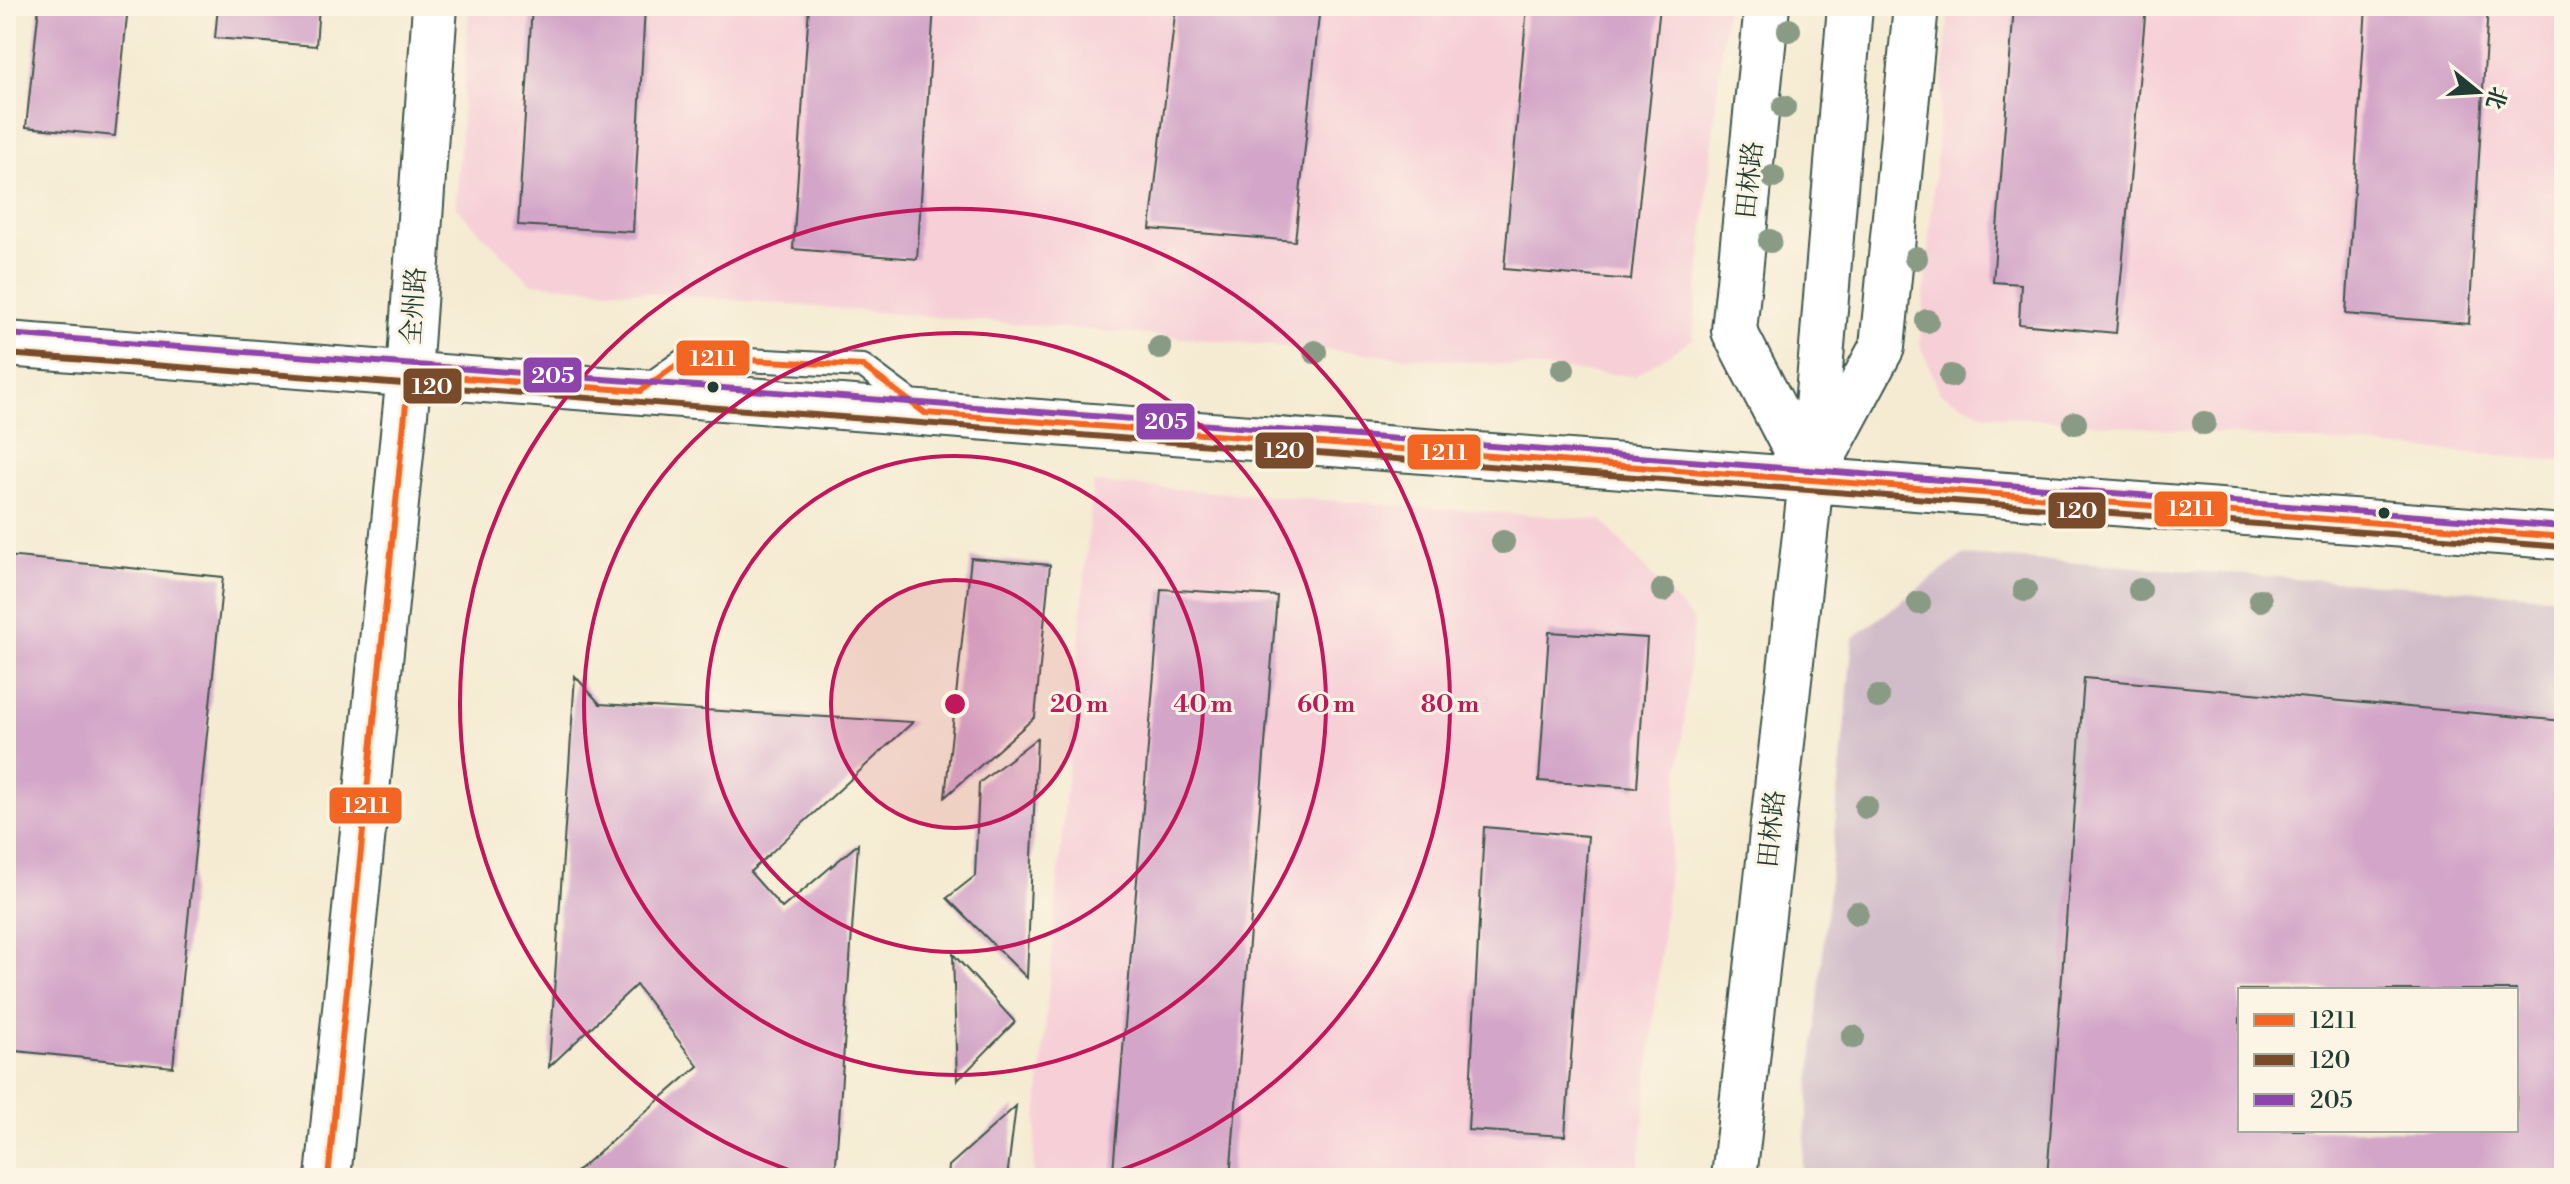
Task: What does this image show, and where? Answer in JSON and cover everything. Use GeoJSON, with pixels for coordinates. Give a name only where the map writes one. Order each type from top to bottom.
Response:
{"type":"FeatureCollection","features":[{"type":"Feature","properties":{"kind":"street","name":"全州路"},"geometry":{"type":"LineString","coordinates":[[328,1178],[409,374],[435,6]]}},
{"type":"Feature","properties":{"kind":"street","name":"田林路"},"geometry":{"type":"LineString","coordinates":[[1767,6],[1734,331],[1811,480]]}},
{"type":"Feature","properties":{"kind":"street","name":"田林路"},"geometry":{"type":"LineString","coordinates":[[1734,1178],[1811,480],[1850,6]]}},
{"type":"Feature","properties":{"kind":"street","name":"田林路"},"geometry":{"type":"LineString","coordinates":[[1811,480],[1882,347],[1916,6]]}},
{"type":"Feature","properties":{"kind":"street"},"geometry":{"type":"LineString","coordinates":[[6,344],[2564,537]]}},
{"type":"Feature","properties":{"kind":"shaded area"},"geometry":{"type":"Polygon","coordinates":[[[469,6],[1726,6],[1693,339],[1634,376],[531,283],[456,208],[469,6]]]}},
{"type":"Feature","properties":{"kind":"shaded area"},"geometry":{"type":"Polygon","coordinates":[[[1949,6],[2564,6],[2564,461],[1986,415],[1940,393],[1920,344],[1949,6]]]}},
{"type":"Feature","properties":{"kind":"shaded area"},"geometry":{"type":"Polygon","coordinates":[[[1093,483],[1601,520],[1694,621],[1638,1178],[1032,1178],[1093,483]]]}},
{"type":"Feature","properties":{"kind":"shaded area"},"geometry":{"type":"Polygon","coordinates":[[[1963,555],[2564,597],[2564,1178],[1801,1178],[1853,638],[1963,555]]]}},
{"type":"Feature","properties":{"kind":"building"},"geometry":{"type":"Polygon","coordinates":[[[39,6],[128,6],[115,136],[26,127],[39,6]]]}},
{"type":"Feature","properties":{"kind":"building"},"geometry":{"type":"Polygon","coordinates":[[[218,6],[319,6],[316,46],[215,38],[218,6]]]}},
{"type":"Feature","properties":{"kind":"building"},"geometry":{"type":"Polygon","coordinates":[[[532,6],[645,6],[633,232],[518,225],[532,6]]]}},
{"type":"Feature","properties":{"kind":"building"},"geometry":{"type":"Polygon","coordinates":[[[809,6],[934,6],[917,259],[793,249],[809,6]]]}},
{"type":"Feature","properties":{"kind":"building"},"geometry":{"type":"Polygon","coordinates":[[[1176,6],[1320,6],[1295,241],[1150,229],[1176,6]]]}},
{"type":"Feature","properties":{"kind":"building"},"geometry":{"type":"Polygon","coordinates":[[[1527,6],[1660,6],[1631,280],[1504,269],[1527,6]]]}},
{"type":"Feature","properties":{"kind":"building"},"geometry":{"type":"Polygon","coordinates":[[[2014,6],[2146,6],[2116,333],[2019,324],[2021,284],[1993,282],[2014,6]]]}},
{"type":"Feature","properties":{"kind":"building"},"geometry":{"type":"Polygon","coordinates":[[[2366,6],[2488,6],[2469,324],[2346,314],[2366,6]]]}},
{"type":"Feature","properties":{"kind":"building"},"geometry":{"type":"Polygon","coordinates":[[[6,556],[223,577],[173,1067],[6,1050],[6,556]]]}},
{"type":"Feature","properties":{"kind":"building"},"geometry":{"type":"Polygon","coordinates":[[[971,558],[1050,565],[1035,717],[945,797],[971,558]]]}},
{"type":"Feature","properties":{"kind":"building"},"geometry":{"type":"Polygon","coordinates":[[[1161,589],[1277,596],[1230,1178],[1113,1171],[1161,589]]]}},
{"type":"Feature","properties":{"kind":"building"},"geometry":{"type":"Polygon","coordinates":[[[1549,632],[1647,638],[1637,788],[1539,781],[1549,632]]]}},
{"type":"Feature","properties":{"kind":"building"},"geometry":{"type":"Polygon","coordinates":[[[575,676],[600,704],[913,722],[750,872],[782,908],[858,844],[835,1178],[569,1178],[698,1066],[636,985],[549,1067],[575,676]]]}},
{"type":"Feature","properties":{"kind":"building"},"geometry":{"type":"Polygon","coordinates":[[[2084,678],[2564,721],[2564,1178],[2047,1178],[2084,678]]]}},
{"type":"Feature","properties":{"kind":"building"},"geometry":{"type":"Polygon","coordinates":[[[1037,738],[1027,978],[947,898],[975,876],[979,783],[1037,738]]]}},
{"type":"Feature","properties":{"kind":"building"},"geometry":{"type":"Polygon","coordinates":[[[1484,827],[1588,836],[1565,1136],[1468,1130],[1484,827]]]}},
{"type":"Feature","properties":{"kind":"building"},"geometry":{"type":"Polygon","coordinates":[[[953,954],[1015,1022],[957,1081],[953,954]]]}},
{"type":"Feature","properties":{"kind":"building"},"geometry":{"type":"Polygon","coordinates":[[[1016,1106],[1007,1178],[948,1178],[949,1166],[1016,1106]]]}},
{"type":"Feature","properties":{"kind":"transit line","name":"205"},"geometry":{"type":"LineString","coordinates":[[7,334],[2564,527]]}},
{"type":"Feature","properties":{"kind":"transit line","name":"120"},"geometry":{"type":"LineString","coordinates":[[6,354],[2563,547]]}},
{"type":"Feature","properties":{"kind":"transit line","name":"1211"},"geometry":{"type":"LineString","coordinates":[[328,1178],[409,374],[640,391],[688,357],[863,366],[925,413],[2564,537]]}}]}
